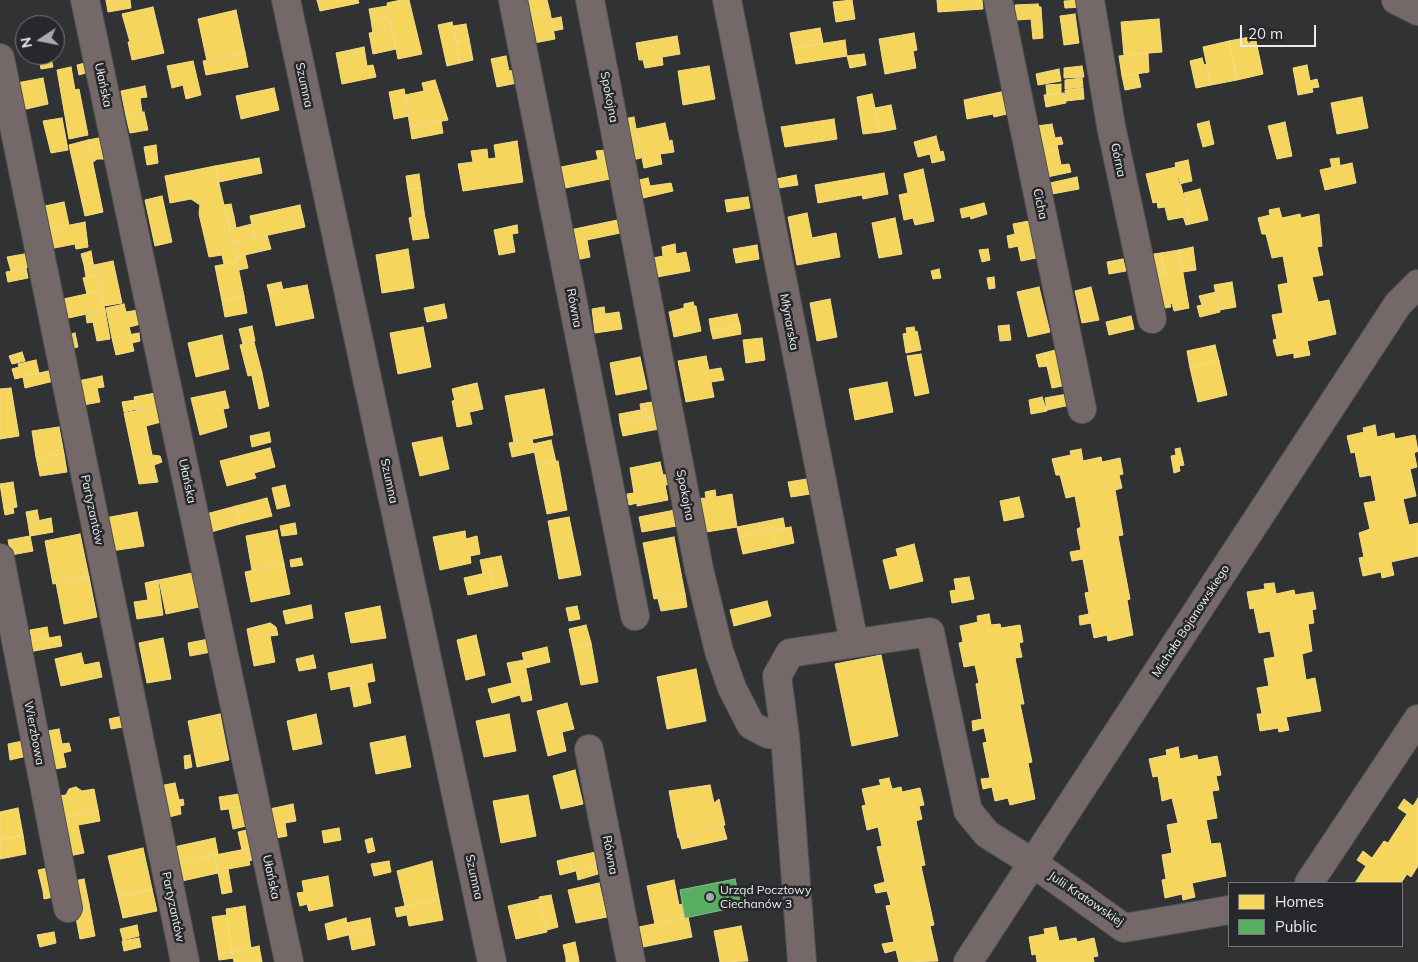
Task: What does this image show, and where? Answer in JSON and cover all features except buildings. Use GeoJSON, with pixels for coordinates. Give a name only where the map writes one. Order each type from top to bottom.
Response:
{"type":"FeatureCollection","features":[{"type":"Feature","properties":{"kind":"street","name":"Ułańska"},"geometry":{"type":"LineString","coordinates":[[85,0],[289,962]]}},
{"type":"Feature","properties":{"kind":"street","name":"Szumna"},"geometry":{"type":"LineString","coordinates":[[286,0],[492,962]]}},
{"type":"Feature","properties":{"kind":"street","name":"Równa"},"geometry":{"type":"LineString","coordinates":[[513,0],[635,616]]}},
{"type":"Feature","properties":{"kind":"street","name":"Spokojna"},"geometry":{"type":"LineString","coordinates":[[590,0],[699,569],[719,651],[732,688],[751,725],[768,734],[785,736]]}},
{"type":"Feature","properties":{"kind":"street","name":"Młynarska"},"geometry":{"type":"LineString","coordinates":[[727,0],[854,643]]}},
{"type":"Feature","properties":{"kind":"street","name":"Cicha"},"geometry":{"type":"LineString","coordinates":[[998,0],[1082,409]]}},
{"type":"Feature","properties":{"kind":"street","name":"Górna"},"geometry":{"type":"LineString","coordinates":[[1090,0],[1111,126],[1152,319]]}},
{"type":"Feature","properties":{"kind":"street"},"geometry":{"type":"LineString","coordinates":[[1396,0],[1418,11]]}},
{"type":"Feature","properties":{"kind":"street","name":"Partyzantów"},"geometry":{"type":"LineString","coordinates":[[0,58],[185,962]]}},
{"type":"Feature","properties":{"kind":"street","name":"Michała Bojanowskiego"},"geometry":{"type":"LineString","coordinates":[[968,962],[1398,304],[1418,284]]}},
{"type":"Feature","properties":{"kind":"street","name":"Wierzbowa"},"geometry":{"type":"LineString","coordinates":[[0,558],[68,908]]}},
{"type":"Feature","properties":{"kind":"street","name":"Julii Kratowskiej"},"geometry":{"type":"LineString","coordinates":[[854,643],[930,632],[968,811],[987,834],[1033,863],[1124,928],[1228,910]]}},
{"type":"Feature","properties":{"kind":"street"},"geometry":{"type":"LineString","coordinates":[[802,962],[785,736],[777,676],[790,653],[854,643]]}},
{"type":"Feature","properties":{"kind":"street"},"geometry":{"type":"LineString","coordinates":[[1310,882],[1418,718]]}},
{"type":"Feature","properties":{"kind":"street","name":"Równa"},"geometry":{"type":"LineString","coordinates":[[589,749],[631,962]]}},
{"type":"Feature","properties":{"kind":"place","name":"Urząd Pocztowy Ciechanów 3"},"geometry":{"type":"Point","coordinates":[710,897]}}]}
